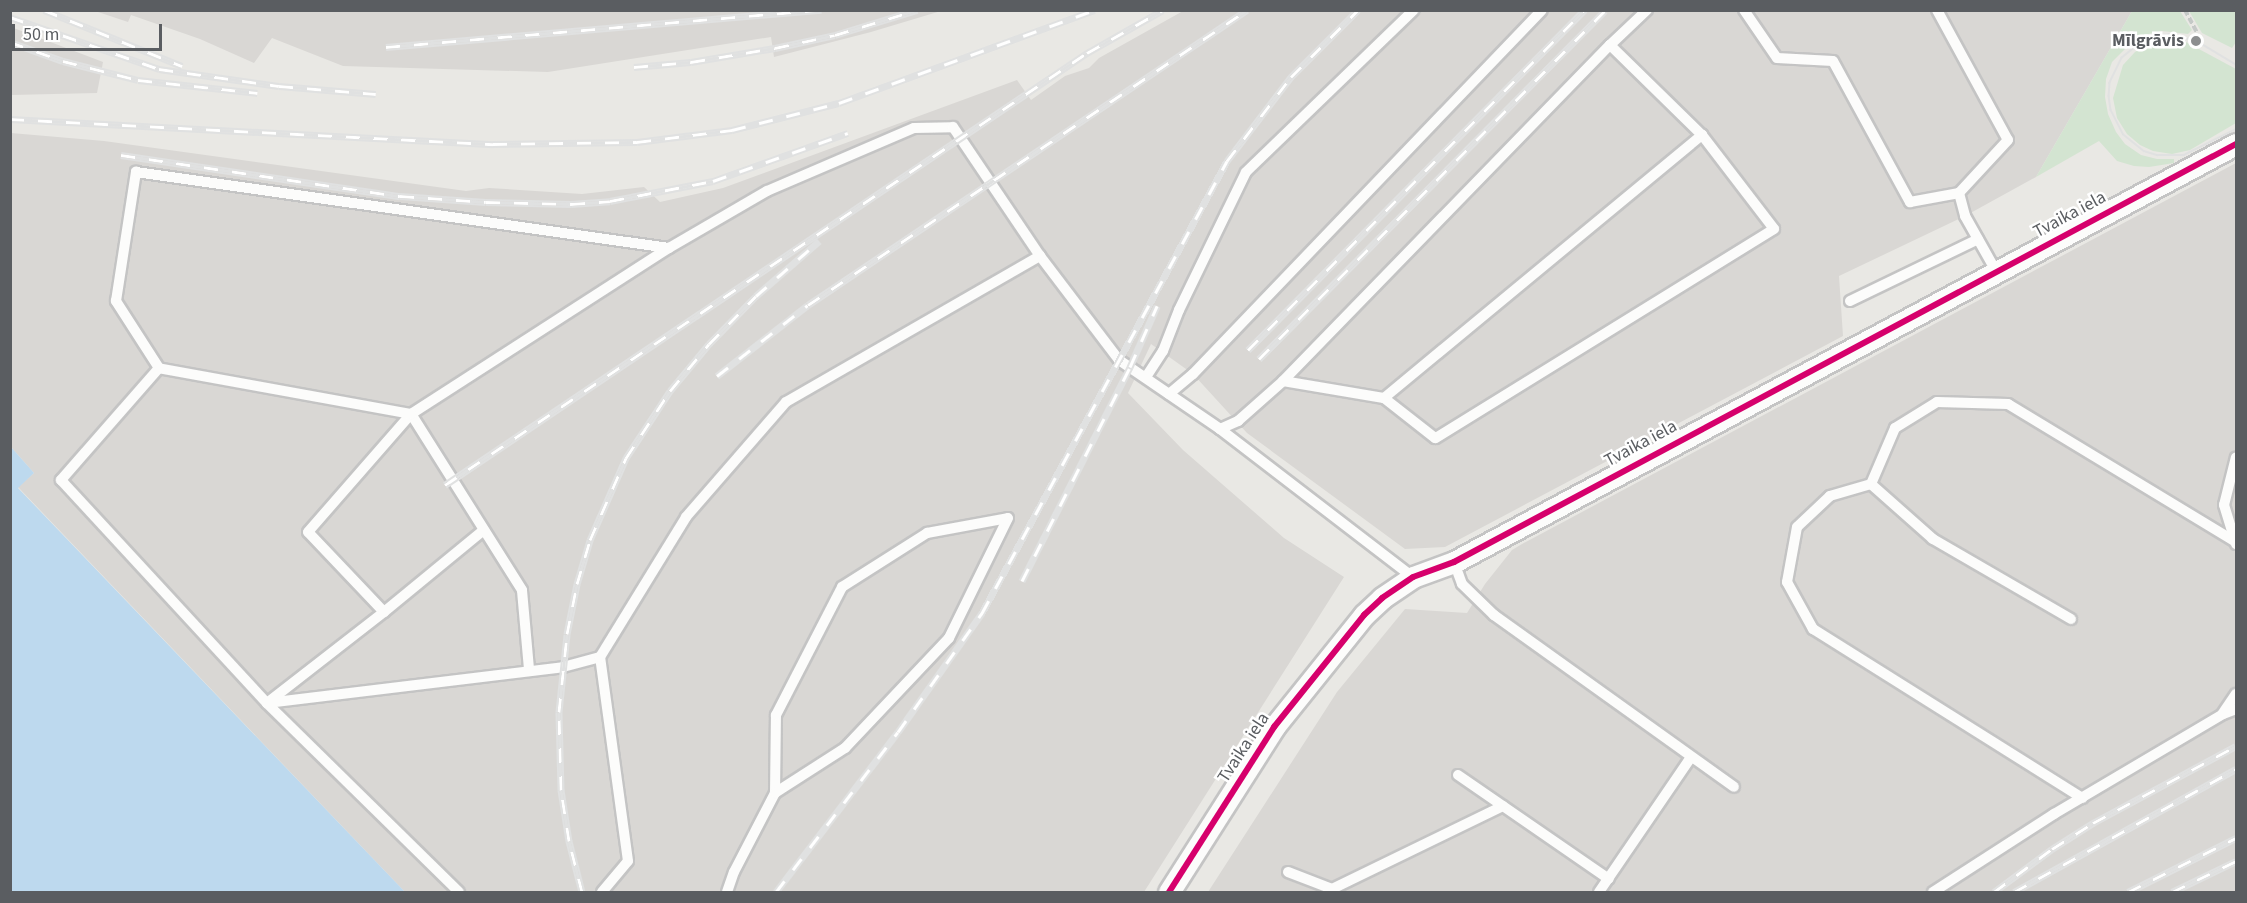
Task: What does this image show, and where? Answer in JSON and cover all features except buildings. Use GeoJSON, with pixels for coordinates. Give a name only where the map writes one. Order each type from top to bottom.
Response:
{"type":"FeatureCollection","features":[{"type":"Feature","properties":{"kind":"street","name":"Tvaika iela"},"geometry":{"type":"LineString","coordinates":[[1169,892],[1274,727],[1364,615],[1382,598],[1413,577],[1454,562],[2236,144]]}},
{"type":"Feature","properties":{"kind":"lane"},"geometry":{"type":"LineString","coordinates":[[1146,377],[1163,351],[1179,310],[1246,172],[1414,10]]}},
{"type":"Feature","properties":{"kind":"lane"},"geometry":{"type":"LineString","coordinates":[[1169,394],[1193,374],[1542,10]]}},
{"type":"Feature","properties":{"kind":"lane"},"geometry":{"type":"LineString","coordinates":[[1220,429],[1238,421],[1282,381],[1610,45],[1647,10]]}},
{"type":"Feature","properties":{"kind":"lane"},"geometry":{"type":"LineString","coordinates":[[1744,10],[1777,58],[1833,61],[1910,202],[1959,193],[2008,140],[1937,10]]}},
{"type":"Feature","properties":{"kind":"lane"},"geometry":{"type":"LineString","coordinates":[[1282,381],[1384,398],[1435,438],[1774,229],[1702,135],[1610,45]]}},
{"type":"Feature","properties":{"kind":"lane"},"geometry":{"type":"LineString","coordinates":[[384,612],[308,532],[411,414],[669,248],[767,190],[914,128],[953,127],[1040,256],[1119,360],[1220,429],[1413,577]]}},
{"type":"Feature","properties":{"kind":"lane"},"geometry":{"type":"LineString","coordinates":[[1384,398],[1702,135]]}},
{"type":"Feature","properties":{"kind":"lane"},"geometry":{"type":"LineString","coordinates":[[529,669],[522,590],[411,414],[159,368],[116,301],[136,172],[669,248]]}},
{"type":"Feature","properties":{"kind":"lane"},"geometry":{"type":"LineString","coordinates":[[1959,193],[1965,216],[1996,271]]}},
{"type":"Feature","properties":{"kind":"lane"},"geometry":{"type":"LineString","coordinates":[[1850,301],[1978,239]]}},
{"type":"Feature","properties":{"kind":"lane"},"geometry":{"type":"LineString","coordinates":[[602,892],[628,861],[600,657],[686,517],[786,402],[1040,256]]}},
{"type":"Feature","properties":{"kind":"lane"},"geometry":{"type":"LineString","coordinates":[[159,368],[61,480],[267,703],[459,892]]}},
{"type":"Feature","properties":{"kind":"lane"},"geometry":{"type":"LineString","coordinates":[[1871,484],[1895,428],[1937,402],[2008,404],[2235,542]]}},
{"type":"Feature","properties":{"kind":"lane"},"geometry":{"type":"LineString","coordinates":[[2235,542],[2224,505],[2236,458]]}},
{"type":"Feature","properties":{"kind":"lane"},"geometry":{"type":"LineString","coordinates":[[1871,484],[1933,539],[2071,619]]}},
{"type":"Feature","properties":{"kind":"lane"},"geometry":{"type":"LineString","coordinates":[[1871,484],[1830,496],[1797,527],[1786,582],[1813,629],[2082,798]]}},
{"type":"Feature","properties":{"kind":"lane"},"geometry":{"type":"LineString","coordinates":[[727,892],[734,872],[775,793],[776,715],[842,587],[927,533],[1008,518],[949,639],[845,748],[775,793]]}},
{"type":"Feature","properties":{"kind":"lane"},"geometry":{"type":"LineString","coordinates":[[267,703],[484,530]]}},
{"type":"Feature","properties":{"kind":"lane"},"geometry":{"type":"LineString","coordinates":[[1454,562],[1462,584],[1476,600],[1734,787]]}},
{"type":"Feature","properties":{"kind":"lane"},"geometry":{"type":"LineString","coordinates":[[267,703],[529,669],[562,667],[600,657]]}},
{"type":"Feature","properties":{"kind":"lane"},"geometry":{"type":"LineString","coordinates":[[2223,714],[2236,694]]}},
{"type":"Feature","properties":{"kind":"lane"},"geometry":{"type":"LineString","coordinates":[[1933,892],[2082,798],[2223,714],[2236,709]]}},
{"type":"Feature","properties":{"kind":"lane"},"geometry":{"type":"LineString","coordinates":[[1599,892],[1691,757]]}},
{"type":"Feature","properties":{"kind":"lane"},"geometry":{"type":"LineString","coordinates":[[1458,775],[1608,879]]}},
{"type":"Feature","properties":{"kind":"lane"},"geometry":{"type":"LineString","coordinates":[[1288,872],[1332,889],[1503,806]]}},
{"type":"Feature","properties":{"kind":"path"},"geometry":{"type":"LineString","coordinates":[[2185,10],[2198,34]]}},
{"type":"Feature","properties":{"kind":"shaded area"},"geometry":{"type":"Polygon","coordinates":[[[95,11],[941,11],[774,57],[771,37],[548,72],[343,66],[272,38],[254,63],[200,39],[131,15],[128,22],[95,11]]]}},
{"type":"Feature","properties":{"kind":"shaded area"},"geometry":{"type":"Polygon","coordinates":[[[1183,11],[2132,11],[2036,177],[1965,216],[1839,276],[1843,336],[1445,547],[1405,549],[1247,433],[1193,374],[1151,344],[1128,393],[1183,450],[1284,538],[1344,577],[1144,892],[405,892],[18,487],[34,473],[11,447],[11,133],[104,141],[466,191],[489,188],[582,194],[644,187],[660,202],[723,188],[1017,80],[1031,100],[1065,76],[1089,68],[1099,58],[1183,11]]]}},
{"type":"Feature","properties":{"kind":"shaded area"},"geometry":{"type":"Polygon","coordinates":[[[11,27],[103,62],[97,93],[11,95],[11,27]]]}},
{"type":"Feature","properties":{"kind":"shaded area"},"geometry":{"type":"Polygon","coordinates":[[[2236,163],[2236,892],[1208,892],[1337,692],[1405,609],[1467,613],[1485,584],[1512,550],[1522,544],[2236,163]]]}},
{"type":"Feature","properties":{"kind":"green space"},"geometry":{"type":"Polygon","coordinates":[[[2132,11],[2180,11],[2192,30],[2188,34],[2162,31],[2144,35],[2128,46],[2112,62],[2106,79],[2105,97],[2108,114],[2116,132],[2125,144],[2141,155],[2157,159],[2174,159],[2174,163],[2149,167],[2134,166],[2117,161],[2099,141],[2036,177],[2132,11]]]}},
{"type":"Feature","properties":{"kind":"green space"},"geometry":{"type":"Polygon","coordinates":[[[2189,11],[2236,11],[2236,42],[2232,48],[2202,33],[2189,11]]]}},
{"type":"Feature","properties":{"kind":"green space"},"geometry":{"type":"Polygon","coordinates":[[[2167,39],[2184,41],[2236,69],[2236,123],[2190,150],[2172,154],[2153,151],[2140,145],[2127,134],[2117,118],[2113,98],[2123,65],[2135,52],[2151,43],[2167,39]]]}},
{"type":"Feature","properties":{"kind":"water"},"geometry":{"type":"Polygon","coordinates":[[[11,447],[34,473],[18,488],[405,892],[11,892],[11,447]]]}},
{"type":"Feature","properties":{"kind":"tram line"},"geometry":{"type":"LineString","coordinates":[[2236,65],[2196,41],[2169,35],[2156,36],[2143,41],[2122,58],[2110,83],[2109,96],[2111,110],[2123,134],[2144,151],[2157,155],[2184,155],[2236,129]]}},
{"type":"Feature","properties":{"kind":"railway"},"geometry":{"type":"LineString","coordinates":[[44,10],[182,66]]}},
{"type":"Feature","properties":{"kind":"railway"},"geometry":{"type":"LineString","coordinates":[[386,47],[821,10]]}},
{"type":"Feature","properties":{"kind":"railway"},"geometry":{"type":"LineString","coordinates":[[634,67],[691,62],[775,48],[835,35],[917,10]]}},
{"type":"Feature","properties":{"kind":"railway"},"geometry":{"type":"LineString","coordinates":[[10,119],[493,144],[637,142],[732,130],[839,103],[1095,10]]}},
{"type":"Feature","properties":{"kind":"railway"},"geometry":{"type":"LineString","coordinates":[[445,485],[1087,53],[1163,10]]}},
{"type":"Feature","properties":{"kind":"railway"},"geometry":{"type":"LineString","coordinates":[[717,376],[808,305],[1247,10]]}},
{"type":"Feature","properties":{"kind":"railway"},"geometry":{"type":"LineString","coordinates":[[776,892],[898,732],[982,613],[1227,161],[1291,77],[1358,10]]}},
{"type":"Feature","properties":{"kind":"railway"},"geometry":{"type":"LineString","coordinates":[[1248,350],[1585,10]]}},
{"type":"Feature","properties":{"kind":"railway"},"geometry":{"type":"LineString","coordinates":[[1259,359],[1605,10]]}},
{"type":"Feature","properties":{"kind":"railway"},"geometry":{"type":"LineString","coordinates":[[10,17],[159,69],[279,86],[376,94]]}},
{"type":"Feature","properties":{"kind":"railway"},"geometry":{"type":"LineString","coordinates":[[10,42],[63,61],[138,80],[257,93]]}},
{"type":"Feature","properties":{"kind":"railway"},"geometry":{"type":"LineString","coordinates":[[121,155],[400,196],[486,202],[571,204],[610,201],[713,181],[848,133]]}},
{"type":"Feature","properties":{"kind":"railway"},"geometry":{"type":"LineString","coordinates":[[582,892],[569,841],[561,790],[559,712],[567,634],[577,584],[590,540],[626,458],[670,391],[709,344],[756,296],[819,241]]}},
{"type":"Feature","properties":{"kind":"railway"},"geometry":{"type":"LineString","coordinates":[[1022,581],[1130,367],[1157,306]]}},
{"type":"Feature","properties":{"kind":"railway"},"geometry":{"type":"LineString","coordinates":[[1994,892],[2052,849],[2093,823],[2236,746]]}},
{"type":"Feature","properties":{"kind":"railway"},"geometry":{"type":"LineString","coordinates":[[2014,892],[2236,769]]}},
{"type":"Feature","properties":{"kind":"railway"},"geometry":{"type":"LineString","coordinates":[[2128,892],[2236,838]]}},
{"type":"Feature","properties":{"kind":"railway"},"geometry":{"type":"LineString","coordinates":[[2172,892],[2236,861]]}},
{"type":"Feature","properties":{"kind":"cycle path"},"geometry":{"type":"LineString","coordinates":[[1169,892],[1274,727],[1364,615],[1382,598],[1413,577],[1454,562],[2236,144]]}},
{"type":"Feature","properties":{"kind":"place","name":"Mīlgrāvis"},"geometry":{"type":"Point","coordinates":[2196,41]}}]}
